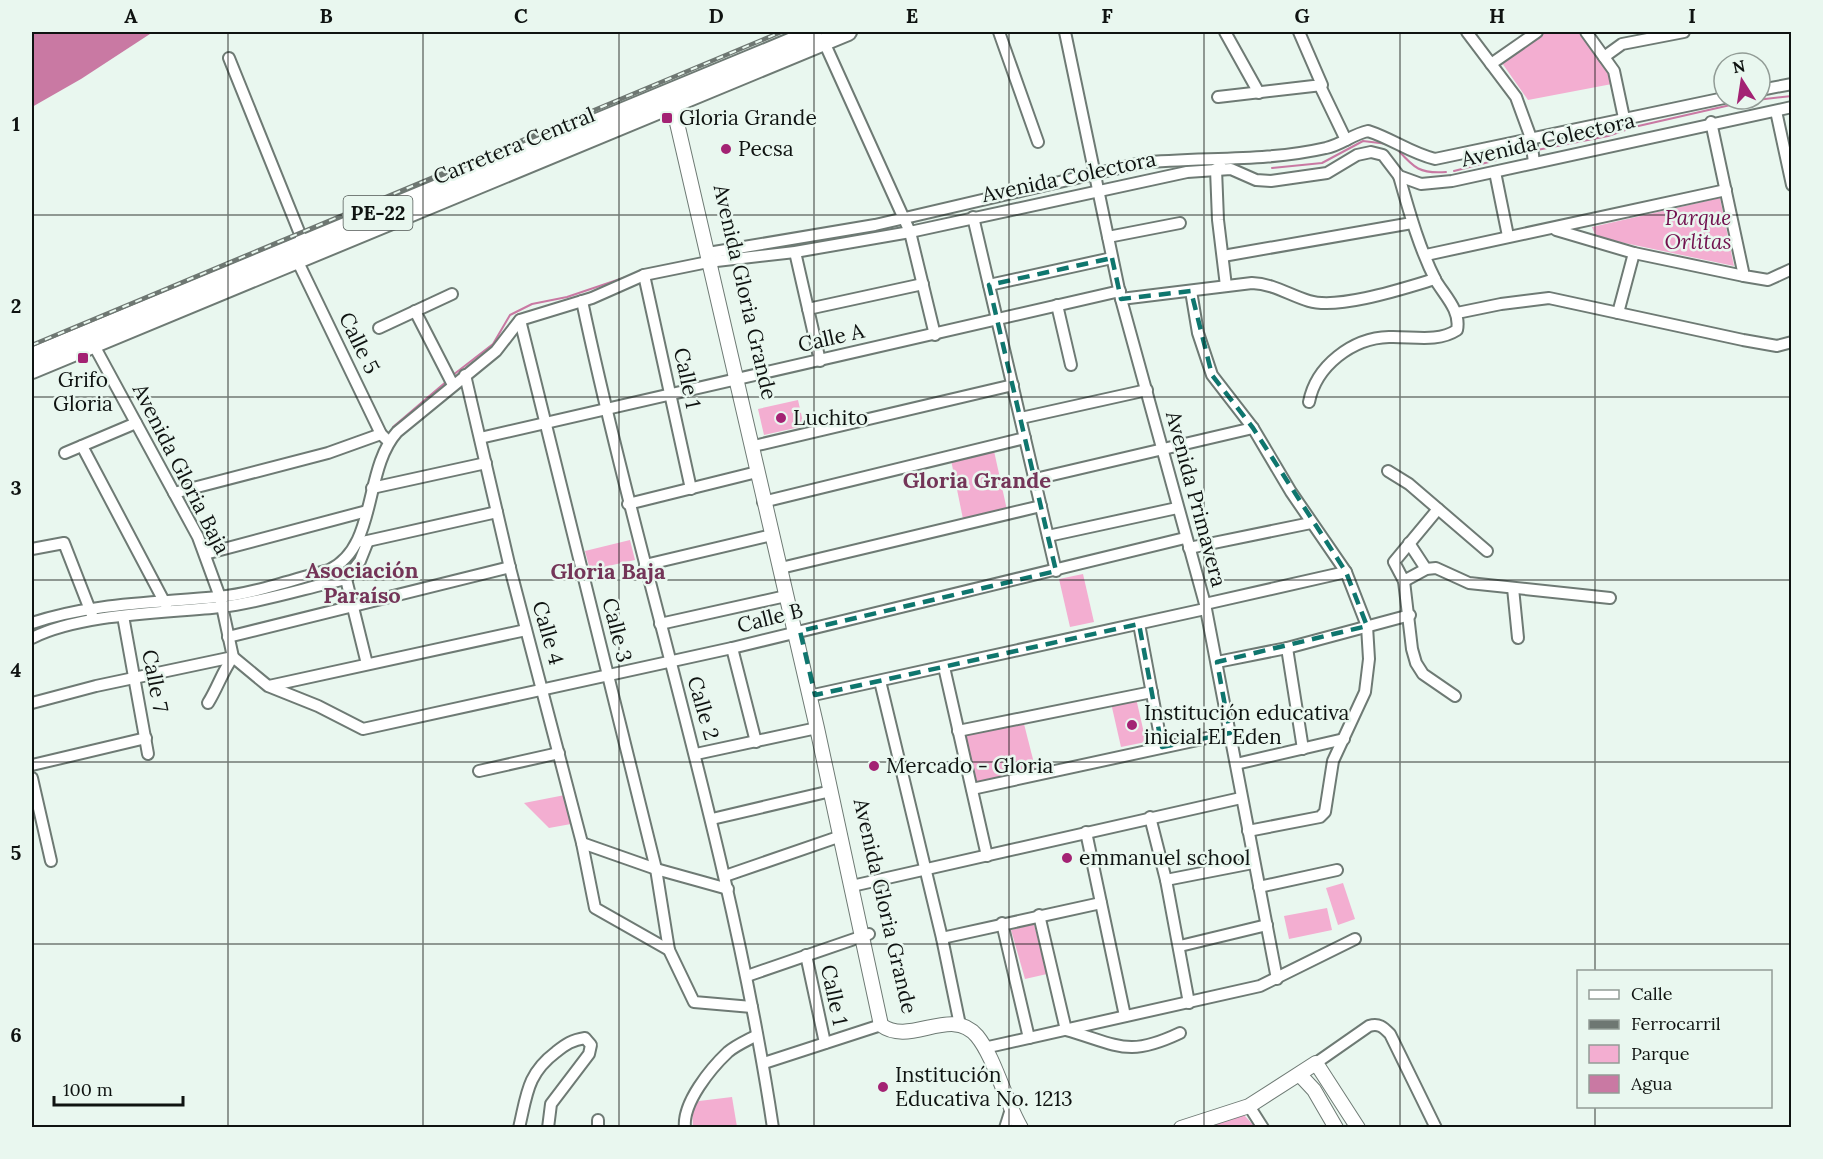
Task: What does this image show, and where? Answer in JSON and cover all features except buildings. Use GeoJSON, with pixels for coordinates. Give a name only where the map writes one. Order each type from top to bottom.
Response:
{"type":"FeatureCollection","features":[{"type":"Feature","properties":{"kind":"highway","name":"Carretera Central"},"geometry":{"type":"LineString","coordinates":[[32,370],[90,339],[304,244],[819,37],[848,32]]}},
{"type":"Feature","properties":{"kind":"highway","name":"Carretera Central"},"geometry":{"type":"LineString","coordinates":[[32,356],[90,339],[297,260],[674,97]]}},
{"type":"Feature","properties":{"kind":"street"},"geometry":{"type":"LineString","coordinates":[[999,32],[1038,142]]}},
{"type":"Feature","properties":{"kind":"street","name":"Avenida Primavera"},"geometry":{"type":"LineString","coordinates":[[1065,32],[1120,295],[1205,607],[1277,979]]}},
{"type":"Feature","properties":{"kind":"street"},"geometry":{"type":"LineString","coordinates":[[1225,32],[1259,93]]}},
{"type":"Feature","properties":{"kind":"street"},"geometry":{"type":"LineString","coordinates":[[1299,32],[1322,81],[1320,86],[1346,140]]}},
{"type":"Feature","properties":{"kind":"street"},"geometry":{"type":"LineString","coordinates":[[1467,32],[1516,97],[1531,138],[1534,163]]}},
{"type":"Feature","properties":{"kind":"street"},"geometry":{"type":"LineString","coordinates":[[1491,64],[1537,32]]}},
{"type":"Feature","properties":{"kind":"street"},"geometry":{"type":"LineString","coordinates":[[1586,32],[1604,57],[1617,82],[1624,118]]}},
{"type":"Feature","properties":{"kind":"street"},"geometry":{"type":"LineString","coordinates":[[1604,57],[1622,44],[1684,32]]}},
{"type":"Feature","properties":{"kind":"street"},"geometry":{"type":"LineString","coordinates":[[819,37],[910,232],[935,335]]}},
{"type":"Feature","properties":{"kind":"street"},"geometry":{"type":"LineString","coordinates":[[229,58],[304,244]]}},
{"type":"Feature","properties":{"kind":"street"},"geometry":{"type":"LineString","coordinates":[[1772,88],[1791,84]]}},
{"type":"Feature","properties":{"kind":"street"},"geometry":{"type":"LineString","coordinates":[[1218,97],[1320,86]]}},
{"type":"Feature","properties":{"kind":"street","name":"Avenida Gloria Grande"},"geometry":{"type":"LineString","coordinates":[[674,97],[740,379],[757,472],[785,567],[797,632],[888,1028]]}},
{"type":"Feature","properties":{"kind":"street","name":"Avenida Colectora"},"geometry":{"type":"LineString","coordinates":[[520,320],[582,301],[644,275],[713,258],[875,225],[1142,163],[1236,157],[1261,158],[1328,148],[1368,131],[1395,142],[1413,154],[1435,159],[1712,100]]}},
{"type":"Feature","properties":{"kind":"street","name":"Avenida Colectora"},"geometry":{"type":"LineString","coordinates":[[713,258],[795,252],[910,232],[1098,189],[1187,172],[1231,169],[1256,180],[1271,181],[1328,173],[1357,154],[1371,152],[1383,155],[1399,176],[1421,184],[1452,181],[1711,122],[1791,107]]}},
{"type":"Feature","properties":{"kind":"street"},"geometry":{"type":"LineString","coordinates":[[1776,111],[1791,179]]}},
{"type":"Feature","properties":{"kind":"street"},"geometry":{"type":"LineString","coordinates":[[1711,122],[1744,276]]}},
{"type":"Feature","properties":{"kind":"street"},"geometry":{"type":"LineString","coordinates":[[1226,286],[1216,170],[1236,157]]}},
{"type":"Feature","properties":{"kind":"street"},"geometry":{"type":"LineString","coordinates":[[1495,172],[1508,236]]}},
{"type":"Feature","properties":{"kind":"street"},"geometry":{"type":"LineString","coordinates":[[1309,402],[1312,385],[1338,355],[1370,340],[1386,337],[1424,339],[1451,334],[1457,330],[1457,313],[1436,279],[1412,223],[1399,176]]}},
{"type":"Feature","properties":{"kind":"street"},"geometry":{"type":"LineString","coordinates":[[1426,255],[1726,190]]}},
{"type":"Feature","properties":{"kind":"street"},"geometry":{"type":"LineString","coordinates":[[973,217],[995,320],[1013,385],[1056,571]]}},
{"type":"Feature","properties":{"kind":"street"},"geometry":{"type":"LineString","coordinates":[[1108,237],[1180,223]]}},
{"type":"Feature","properties":{"kind":"street"},"geometry":{"type":"LineString","coordinates":[[1223,256],[1412,223]]}},
{"type":"Feature","properties":{"kind":"street"},"geometry":{"type":"LineString","coordinates":[[1553,229],[1634,253],[1744,276],[1768,280],[1791,269]]}},
{"type":"Feature","properties":{"kind":"street"},"geometry":{"type":"LineString","coordinates":[[795,252],[820,360]]}},
{"type":"Feature","properties":{"kind":"street"},"geometry":{"type":"LineString","coordinates":[[1618,313],[1634,253]]}},
{"type":"Feature","properties":{"kind":"street"},"geometry":{"type":"LineString","coordinates":[[989,285],[1112,258]]}},
{"type":"Feature","properties":{"kind":"street","name":"Calle 5"},"geometry":{"type":"LineString","coordinates":[[297,260],[385,438]]}},
{"type":"Feature","properties":{"kind":"street","name":"Calle 1"},"geometry":{"type":"LineString","coordinates":[[644,275],[691,489]]}},
{"type":"Feature","properties":{"kind":"street","name":"Calle A"},"geometry":{"type":"LineString","coordinates":[[480,438],[1057,306],[1120,295],[1267,284],[1308,301],[1322,303],[1394,291],[1436,279]]}},
{"type":"Feature","properties":{"kind":"street"},"geometry":{"type":"LineString","coordinates":[[808,309],[923,284]]}},
{"type":"Feature","properties":{"kind":"street"},"geometry":{"type":"LineString","coordinates":[[1191,291],[1198,333],[1212,375],[1253,428],[1311,523],[1346,572],[1367,626],[1369,659],[1365,692],[1333,760],[1325,812],[1320,817],[1248,831]]}},
{"type":"Feature","properties":{"kind":"street"},"geometry":{"type":"LineString","coordinates":[[379,328],[452,294]]}},
{"type":"Feature","properties":{"kind":"street"},"geometry":{"type":"LineString","coordinates":[[1457,313],[1501,304],[1549,298],[1778,346],[1791,342]]}},
{"type":"Feature","properties":{"kind":"street","name":"Calle 2"},"geometry":{"type":"LineString","coordinates":[[582,301],[605,411],[628,504],[712,819],[747,976],[764,1063],[773,1128]]}},
{"type":"Feature","properties":{"kind":"street"},"geometry":{"type":"LineString","coordinates":[[1057,306],[1071,365]]}},
{"type":"Feature","properties":{"kind":"street"},"geometry":{"type":"LineString","coordinates":[[415,311],[453,385]]}},
{"type":"Feature","properties":{"kind":"street"},"geometry":{"type":"LineString","coordinates":[[174,493],[385,438],[496,351],[520,320]]}},
{"type":"Feature","properties":{"kind":"street","name":"Calle 3"},"geometry":{"type":"LineString","coordinates":[[520,320],[656,869],[669,950],[694,1002],[752,1007]]}},
{"type":"Feature","properties":{"kind":"street","name":"Avenida Gloria Baja"},"geometry":{"type":"LineString","coordinates":[[90,339],[205,554],[221,602],[233,657]]}},
{"type":"Feature","properties":{"kind":"street","name":"Calle 4"},"geometry":{"type":"LineString","coordinates":[[465,375],[510,567],[582,843],[594,901],[599,913],[669,950]]}},
{"type":"Feature","properties":{"kind":"street","name":"Avenida Gloria Grande"},"geometry":{"type":"LineString","coordinates":[[740,379],[758,445],[772,535],[797,632]]}},
{"type":"Feature","properties":{"kind":"street"},"geometry":{"type":"LineString","coordinates":[[758,445],[1013,385]]}},
{"type":"Feature","properties":{"kind":"street"},"geometry":{"type":"LineString","coordinates":[[1021,418],[1147,390]]}},
{"type":"Feature","properties":{"kind":"street"},"geometry":{"type":"LineString","coordinates":[[65,453],[136,423]]}},
{"type":"Feature","properties":{"kind":"street"},"geometry":{"type":"LineString","coordinates":[[1035,478],[1253,428]]}},
{"type":"Feature","properties":{"kind":"street"},"geometry":{"type":"LineString","coordinates":[[32,623],[90,610],[163,599],[221,602],[343,564],[357,544],[385,438]]}},
{"type":"Feature","properties":{"kind":"street"},"geometry":{"type":"LineString","coordinates":[[767,501],[1025,438]]}},
{"type":"Feature","properties":{"kind":"street"},"geometry":{"type":"LineString","coordinates":[[82,446],[169,610]]}},
{"type":"Feature","properties":{"kind":"street"},"geometry":{"type":"LineString","coordinates":[[372,488],[486,463]]}},
{"type":"Feature","properties":{"kind":"street"},"geometry":{"type":"LineString","coordinates":[[1388,471],[1409,484],[1487,551]]}},
{"type":"Feature","properties":{"kind":"street"},"geometry":{"type":"LineString","coordinates":[[628,504],[757,472]]}},
{"type":"Feature","properties":{"kind":"street"},"geometry":{"type":"LineString","coordinates":[[785,567],[1041,506]]}},
{"type":"Feature","properties":{"kind":"street"},"geometry":{"type":"LineString","coordinates":[[1048,536],[1177,508]]}},
{"type":"Feature","properties":{"kind":"street"},"geometry":{"type":"LineString","coordinates":[[1438,509],[1394,562],[1404,581],[1410,615],[1412,649],[1416,663],[1423,674],[1455,696]]}},
{"type":"Feature","properties":{"kind":"street"},"geometry":{"type":"LineString","coordinates":[[205,554],[367,511]]}},
{"type":"Feature","properties":{"kind":"street"},"geometry":{"type":"LineString","coordinates":[[357,544],[497,512]]}},
{"type":"Feature","properties":{"kind":"street","name":"Calle B"},"geometry":{"type":"LineString","coordinates":[[268,686],[318,706],[363,729],[544,691],[1056,571],[1187,543],[1311,523]]}},
{"type":"Feature","properties":{"kind":"street"},"geometry":{"type":"LineString","coordinates":[[645,566],[772,535]]}},
{"type":"Feature","properties":{"kind":"street"},"geometry":{"type":"LineString","coordinates":[[32,638],[45,631],[95,621],[221,602],[346,579],[360,561],[368,541]]}},
{"type":"Feature","properties":{"kind":"street"},"geometry":{"type":"LineString","coordinates":[[32,549],[64,543],[95,621]]}},
{"type":"Feature","properties":{"kind":"street"},"geometry":{"type":"LineString","coordinates":[[1408,543],[1426,569]]}},
{"type":"Feature","properties":{"kind":"street"},"geometry":{"type":"LineString","coordinates":[[228,637],[510,567]]}},
{"type":"Feature","properties":{"kind":"street"},"geometry":{"type":"LineString","coordinates":[[1404,581],[1426,569],[1436,568],[1469,583],[1610,598]]}},
{"type":"Feature","properties":{"kind":"street"},"geometry":{"type":"LineString","coordinates":[[812,696],[1139,624],[1346,572]]}},
{"type":"Feature","properties":{"kind":"street"},"geometry":{"type":"LineString","coordinates":[[346,579],[367,664]]}},
{"type":"Feature","properties":{"kind":"street"},"geometry":{"type":"LineString","coordinates":[[1513,588],[1518,638]]}},
{"type":"Feature","properties":{"kind":"street"},"geometry":{"type":"LineString","coordinates":[[660,624],[786,596]]}},
{"type":"Feature","properties":{"kind":"street"},"geometry":{"type":"LineString","coordinates":[[1217,662],[1287,648],[1410,615]]}},
{"type":"Feature","properties":{"kind":"street","name":"Calle 7"},"geometry":{"type":"LineString","coordinates":[[123,616],[148,754]]}},
{"type":"Feature","properties":{"kind":"street"},"geometry":{"type":"LineString","coordinates":[[1139,624],[1162,747]]}},
{"type":"Feature","properties":{"kind":"street"},"geometry":{"type":"LineString","coordinates":[[233,657],[268,686],[526,630]]}},
{"type":"Feature","properties":{"kind":"street"},"geometry":{"type":"LineString","coordinates":[[732,648],[756,742]]}},
{"type":"Feature","properties":{"kind":"street"},"geometry":{"type":"LineString","coordinates":[[1287,648],[1303,749]]}},
{"type":"Feature","properties":{"kind":"street"},"geometry":{"type":"LineString","coordinates":[[32,703],[233,657]]}},
{"type":"Feature","properties":{"kind":"street"},"geometry":{"type":"LineString","coordinates":[[208,703],[219,684],[222,670],[233,657]]}},
{"type":"Feature","properties":{"kind":"street"},"geometry":{"type":"LineString","coordinates":[[944,667],[987,856]]}},
{"type":"Feature","properties":{"kind":"street"},"geometry":{"type":"LineString","coordinates":[[880,681],[942,938],[960,1025]]}},
{"type":"Feature","properties":{"kind":"street"},"geometry":{"type":"LineString","coordinates":[[958,731],[1152,692]]}},
{"type":"Feature","properties":{"kind":"street","name":"Avenida Gloria Grande"},"geometry":{"type":"LineString","coordinates":[[812,696],[841,836],[855,885]]}},
{"type":"Feature","properties":{"kind":"street"},"geometry":{"type":"LineString","coordinates":[[696,754],[817,728]]}},
{"type":"Feature","properties":{"kind":"street"},"geometry":{"type":"LineString","coordinates":[[972,789],[1230,733]]}},
{"type":"Feature","properties":{"kind":"street"},"geometry":{"type":"LineString","coordinates":[[32,765],[146,738]]}},
{"type":"Feature","properties":{"kind":"street"},"geometry":{"type":"LineString","coordinates":[[1236,764],[1344,739]]}},
{"type":"Feature","properties":{"kind":"street"},"geometry":{"type":"LineString","coordinates":[[479,771],[559,753]]}},
{"type":"Feature","properties":{"kind":"street"},"geometry":{"type":"LineString","coordinates":[[32,778],[51,861]]}},
{"type":"Feature","properties":{"kind":"street"},"geometry":{"type":"LineString","coordinates":[[712,819],[831,791]]}},
{"type":"Feature","properties":{"kind":"street"},"geometry":{"type":"LineString","coordinates":[[855,885],[1241,798]]}},
{"type":"Feature","properties":{"kind":"street"},"geometry":{"type":"LineString","coordinates":[[1150,817],[1166,880],[1189,1003]]}},
{"type":"Feature","properties":{"kind":"street"},"geometry":{"type":"LineString","coordinates":[[1086,832],[1125,1016]]}},
{"type":"Feature","properties":{"kind":"street"},"geometry":{"type":"LineString","coordinates":[[725,876],[841,836]]}},
{"type":"Feature","properties":{"kind":"street"},"geometry":{"type":"LineString","coordinates":[[582,843],[656,869],[728,889]]}},
{"type":"Feature","properties":{"kind":"street"},"geometry":{"type":"LineString","coordinates":[[1166,880],[1254,863]]}},
{"type":"Feature","properties":{"kind":"street"},"geometry":{"type":"LineString","coordinates":[[1259,887],[1337,870]]}},
{"type":"Feature","properties":{"kind":"street"},"geometry":{"type":"LineString","coordinates":[[942,938],[1002,922],[1101,903]]}},
{"type":"Feature","properties":{"kind":"street"},"geometry":{"type":"LineString","coordinates":[[1039,915],[1066,1030]]}},
{"type":"Feature","properties":{"kind":"street"},"geometry":{"type":"LineString","coordinates":[[1002,922],[1029,1038]]}},
{"type":"Feature","properties":{"kind":"street"},"geometry":{"type":"LineString","coordinates":[[1179,946],[1267,925]]}},
{"type":"Feature","properties":{"kind":"street"},"geometry":{"type":"LineString","coordinates":[[747,976],[866,935]]}},
{"type":"Feature","properties":{"kind":"street"},"geometry":{"type":"LineString","coordinates":[[984,1048],[1243,991],[1277,979],[1355,939]]}},
{"type":"Feature","properties":{"kind":"street","name":"Calle 1"},"geometry":{"type":"LineString","coordinates":[[806,956],[825,1043]]}},
{"type":"Feature","properties":{"kind":"street"},"geometry":{"type":"LineString","coordinates":[[1181,1128],[1249,1106],[1300,1075],[1375,1024],[1383,1027],[1390,1034],[1436,1128]]}},
{"type":"Feature","properties":{"kind":"street"},"geometry":{"type":"LineString","coordinates":[[764,1063],[825,1043],[888,1028],[960,1025],[977,1036],[1021,1128]]}},
{"type":"Feature","properties":{"kind":"street"},"geometry":{"type":"LineString","coordinates":[[1066,1030],[1126,1048],[1142,1048],[1180,1034]]}},
{"type":"Feature","properties":{"kind":"street"},"geometry":{"type":"LineString","coordinates":[[685,1128],[683,1117],[689,1101],[729,1051],[758,1035]]}},
{"type":"Feature","properties":{"kind":"street"},"geometry":{"type":"LineString","coordinates":[[519,1128],[528,1085],[539,1065],[572,1040],[585,1038],[591,1045],[589,1054],[550,1104],[548,1128]]}},
{"type":"Feature","properties":{"kind":"street"},"geometry":{"type":"LineString","coordinates":[[1316,1063],[1358,1128]]}},
{"type":"Feature","properties":{"kind":"street"},"geometry":{"type":"LineString","coordinates":[[1300,1075],[1314,1090],[1336,1128]]}},
{"type":"Feature","properties":{"kind":"street"},"geometry":{"type":"LineString","coordinates":[[1249,1106],[1263,1128]]}},
{"type":"Feature","properties":{"kind":"street"},"geometry":{"type":"LineString","coordinates":[[1005,1128],[1011,1109]]}},
{"type":"Feature","properties":{"kind":"highlighted area"},"geometry":{"type":"Polygon","coordinates":[[[1112,258],[1121,299],[1191,291],[1212,375],[1253,428],[1346,572],[1367,626],[1217,662],[1230,733],[1162,747],[1139,624],[815,695],[800,631],[1056,571],[989,285],[1112,258]]]}},
{"type":"Feature","properties":{"kind":"green space"},"geometry":{"type":"Polygon","coordinates":[[[1543,32],[1579,32],[1607,70],[1612,84],[1528,100],[1502,63],[1543,32]]]}},
{"type":"Feature","properties":{"kind":"green space","name":"Parque Orlitas"},"geometry":{"type":"Polygon","coordinates":[[[1720,198],[1734,266],[1596,237],[1592,227],[1720,198]]]}},
{"type":"Feature","properties":{"kind":"green space","name":"Luchito"},"geometry":{"type":"Polygon","coordinates":[[[798,400],[804,426],[764,435],[758,409],[798,400]]]}},
{"type":"Feature","properties":{"kind":"green space"},"geometry":{"type":"Polygon","coordinates":[[[994,451],[1007,510],[963,519],[951,460],[994,451]]]}},
{"type":"Feature","properties":{"kind":"green space"},"geometry":{"type":"Polygon","coordinates":[[[630,540],[635,560],[590,570],[585,551],[630,540]]]}},
{"type":"Feature","properties":{"kind":"green space"},"geometry":{"type":"Polygon","coordinates":[[[1083,574],[1094,622],[1070,627],[1059,579],[1083,574]]]}},
{"type":"Feature","properties":{"kind":"green space"},"geometry":{"type":"Polygon","coordinates":[[[1136,698],[1146,742],[1121,747],[1111,703],[1136,698]]]}},
{"type":"Feature","properties":{"kind":"green space"},"geometry":{"type":"Polygon","coordinates":[[[1023,720],[1036,771],[973,784],[961,733],[1023,720]]]}},
{"type":"Feature","properties":{"kind":"green space"},"geometry":{"type":"Polygon","coordinates":[[[565,795],[571,824],[549,828],[524,803],[565,795]]]}},
{"type":"Feature","properties":{"kind":"green space"},"geometry":{"type":"Polygon","coordinates":[[[1343,883],[1355,919],[1338,925],[1326,888],[1343,883]]]}},
{"type":"Feature","properties":{"kind":"green space"},"geometry":{"type":"Polygon","coordinates":[[[1327,908],[1332,930],[1289,939],[1284,916],[1327,908]]]}},
{"type":"Feature","properties":{"kind":"green space"},"geometry":{"type":"Polygon","coordinates":[[[1034,924],[1047,974],[1025,979],[1011,930],[1034,924]]]}},
{"type":"Feature","properties":{"kind":"green space"},"geometry":{"type":"Polygon","coordinates":[[[732,1097],[737,1127],[693,1127],[692,1109],[699,1101],[732,1097]]]}},
{"type":"Feature","properties":{"kind":"green space"},"geometry":{"type":"Polygon","coordinates":[[[1244,1115],[1255,1127],[1218,1127],[1216,1123],[1244,1115]]]}},
{"type":"Feature","properties":{"kind":"water"},"geometry":{"type":"Polygon","coordinates":[[[32,32],[153,32],[81,79],[32,107],[32,32]]]}},
{"type":"Feature","properties":{"kind":"waterway"},"geometry":{"type":"LineString","coordinates":[[1537,150],[1608,136],[1634,127],[1748,101],[1792,96]]}},
{"type":"Feature","properties":{"kind":"waterway"},"geometry":{"type":"LineString","coordinates":[[1272,168],[1322,163],[1363,141],[1388,144]]}},
{"type":"Feature","properties":{"kind":"waterway"},"geometry":{"type":"LineString","coordinates":[[1398,150],[1424,171],[1446,172]]}},
{"type":"Feature","properties":{"kind":"waterway"},"geometry":{"type":"LineString","coordinates":[[1454,171],[1528,152]]}},
{"type":"Feature","properties":{"kind":"waterway"},"geometry":{"type":"LineString","coordinates":[[453,375],[493,344],[510,315],[532,304],[567,297],[629,276]]}},
{"type":"Feature","properties":{"kind":"waterway"},"geometry":{"type":"LineString","coordinates":[[393,427],[447,381]]}},
{"type":"Feature","properties":{"kind":"waterway"},"geometry":{"type":"LineString","coordinates":[[315,579],[330,577],[347,570]]}},
{"type":"Feature","properties":{"kind":"railway"},"geometry":{"type":"LineString","coordinates":[[32,345],[781,32]]}},
{"type":"Feature","properties":{"kind":"place","name":"Gloria Grande"},"geometry":{"type":"Point","coordinates":[667,118]}},
{"type":"Feature","properties":{"kind":"place","name":"Pecsa"},"geometry":{"type":"Point","coordinates":[726,149]}},
{"type":"Feature","properties":{"kind":"place","name":"Grifo Gloria"},"geometry":{"type":"Point","coordinates":[83,358]}},
{"type":"Feature","properties":{"kind":"place","name":"Luchito"},"geometry":{"type":"Point","coordinates":[781,418]}},
{"type":"Feature","properties":{"kind":"place","name":"Institución educativa inicial El Eden"},"geometry":{"type":"Point","coordinates":[1132,725]}},
{"type":"Feature","properties":{"kind":"place","name":"Mercado - Gloria"},"geometry":{"type":"Point","coordinates":[874,766]}},
{"type":"Feature","properties":{"kind":"place","name":"emmanuel school"},"geometry":{"type":"Point","coordinates":[1067,858]}},
{"type":"Feature","properties":{"kind":"place","name":"Institución Educativa No. 1213"},"geometry":{"type":"Point","coordinates":[883,1087]}},
{"type":"Feature","properties":{"kind":"district","name":"Gloria Grande"},"geometry":{"type":"Point","coordinates":[977,480]}},
{"type":"Feature","properties":{"kind":"district","name":"Gloria Baja"},"geometry":{"type":"Point","coordinates":[608,571]}},
{"type":"Feature","properties":{"kind":"district","name":"Asociación Paraíso"},"geometry":{"type":"Point","coordinates":[362,582]}}]}
